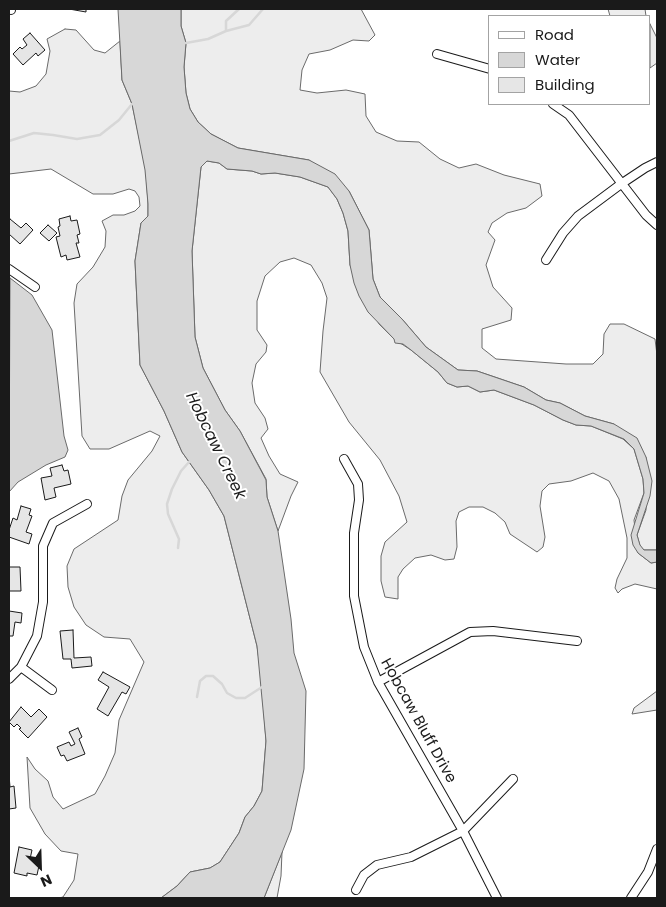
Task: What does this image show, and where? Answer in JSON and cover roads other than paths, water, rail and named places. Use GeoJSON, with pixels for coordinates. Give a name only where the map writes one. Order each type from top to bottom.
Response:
{"type":"FeatureCollection","features":[{"type":"Feature","properties":{"kind":"street"},"geometry":{"type":"LineString","coordinates":[[436,54],[488,68]]}},
{"type":"Feature","properties":{"kind":"street"},"geometry":{"type":"LineString","coordinates":[[554,105],[569,115],[646,215],[657,224]]}},
{"type":"Feature","properties":{"kind":"street"},"geometry":{"type":"LineString","coordinates":[[546,260],[578,216],[645,168],[657,162]]}},
{"type":"Feature","properties":{"kind":"street"},"geometry":{"type":"LineString","coordinates":[[9,269],[35,287]]}},
{"type":"Feature","properties":{"kind":"street","name":"Hobcaw Bluff Drive"},"geometry":{"type":"LineString","coordinates":[[344,459],[358,484],[359,500],[354,533],[354,596],[364,647],[378,682],[463,831],[497,898]]}},
{"type":"Feature","properties":{"kind":"street"},"geometry":{"type":"LineString","coordinates":[[9,679],[21,667],[37,636],[43,602],[42,546],[53,524],[87,504]]}},
{"type":"Feature","properties":{"kind":"street"},"geometry":{"type":"LineString","coordinates":[[378,682],[470,632],[493,631],[577,641]]}},
{"type":"Feature","properties":{"kind":"street"},"geometry":{"type":"LineString","coordinates":[[21,667],[52,690]]}},
{"type":"Feature","properties":{"kind":"street"},"geometry":{"type":"LineString","coordinates":[[356,890],[361,880],[372,868],[411,857],[463,831],[513,779]]}},
{"type":"Feature","properties":{"kind":"street"},"geometry":{"type":"LineString","coordinates":[[631,898],[648,872],[657,849]]}},
{"type":"Feature","properties":{"kind":"water","name":"Hobcaw Creek"},"geometry":{"type":"Polygon","coordinates":[[[118,9],[181,9],[181,26],[186,43],[184,67],[186,93],[190,109],[198,122],[211,134],[238,148],[309,160],[335,174],[349,191],[369,230],[373,279],[380,297],[426,347],[458,370],[477,371],[524,387],[546,400],[560,403],[585,416],[614,424],[637,438],[646,457],[652,481],[650,496],[637,535],[640,545],[644,550],[657,550],[657,562],[651,563],[638,553],[633,545],[631,535],[644,493],[643,479],[634,449],[624,439],[591,426],[576,425],[534,405],[494,390],[480,392],[468,386],[457,387],[447,383],[438,372],[411,350],[403,344],[395,343],[394,339],[368,312],[359,296],[350,265],[348,231],[343,213],[337,199],[328,187],[300,177],[227,169],[219,163],[207,161],[201,167],[192,251],[195,337],[203,368],[266,480],[267,497],[278,531],[294,653],[306,691],[304,769],[291,830],[264,898],[161,898],[177,886],[190,872],[210,868],[220,862],[239,833],[245,817],[254,806],[262,791],[266,741],[257,646],[224,516],[209,490],[182,452],[164,411],[140,365],[135,261],[141,223],[148,216],[148,204],[145,170],[132,104],[122,80],[118,9]]]}},
{"type":"Feature","properties":{"kind":"water"},"geometry":{"type":"Polygon","coordinates":[[[10,278],[32,295],[52,330],[64,436],[68,450],[65,457],[46,465],[18,482],[9,492],[10,278]]]}},
{"type":"Feature","properties":{"kind":"waterway"},"geometry":{"type":"LineString","coordinates":[[226,31],[226,21],[239,9]]}},
{"type":"Feature","properties":{"kind":"waterway"},"geometry":{"type":"LineString","coordinates":[[186,43],[208,39],[226,31],[249,25],[263,9]]}},
{"type":"Feature","properties":{"kind":"waterway"},"geometry":{"type":"LineString","coordinates":[[9,141],[34,133],[77,139],[100,135],[119,120],[132,104]]}},
{"type":"Feature","properties":{"kind":"waterway"},"geometry":{"type":"LineString","coordinates":[[178,548],[179,539],[168,514],[167,504],[181,471],[189,462]]}},
{"type":"Feature","properties":{"kind":"waterway"},"geometry":{"type":"LineString","coordinates":[[197,697],[200,681],[206,676],[213,676],[222,684],[227,693],[236,698],[245,698],[262,687]]}}]}
